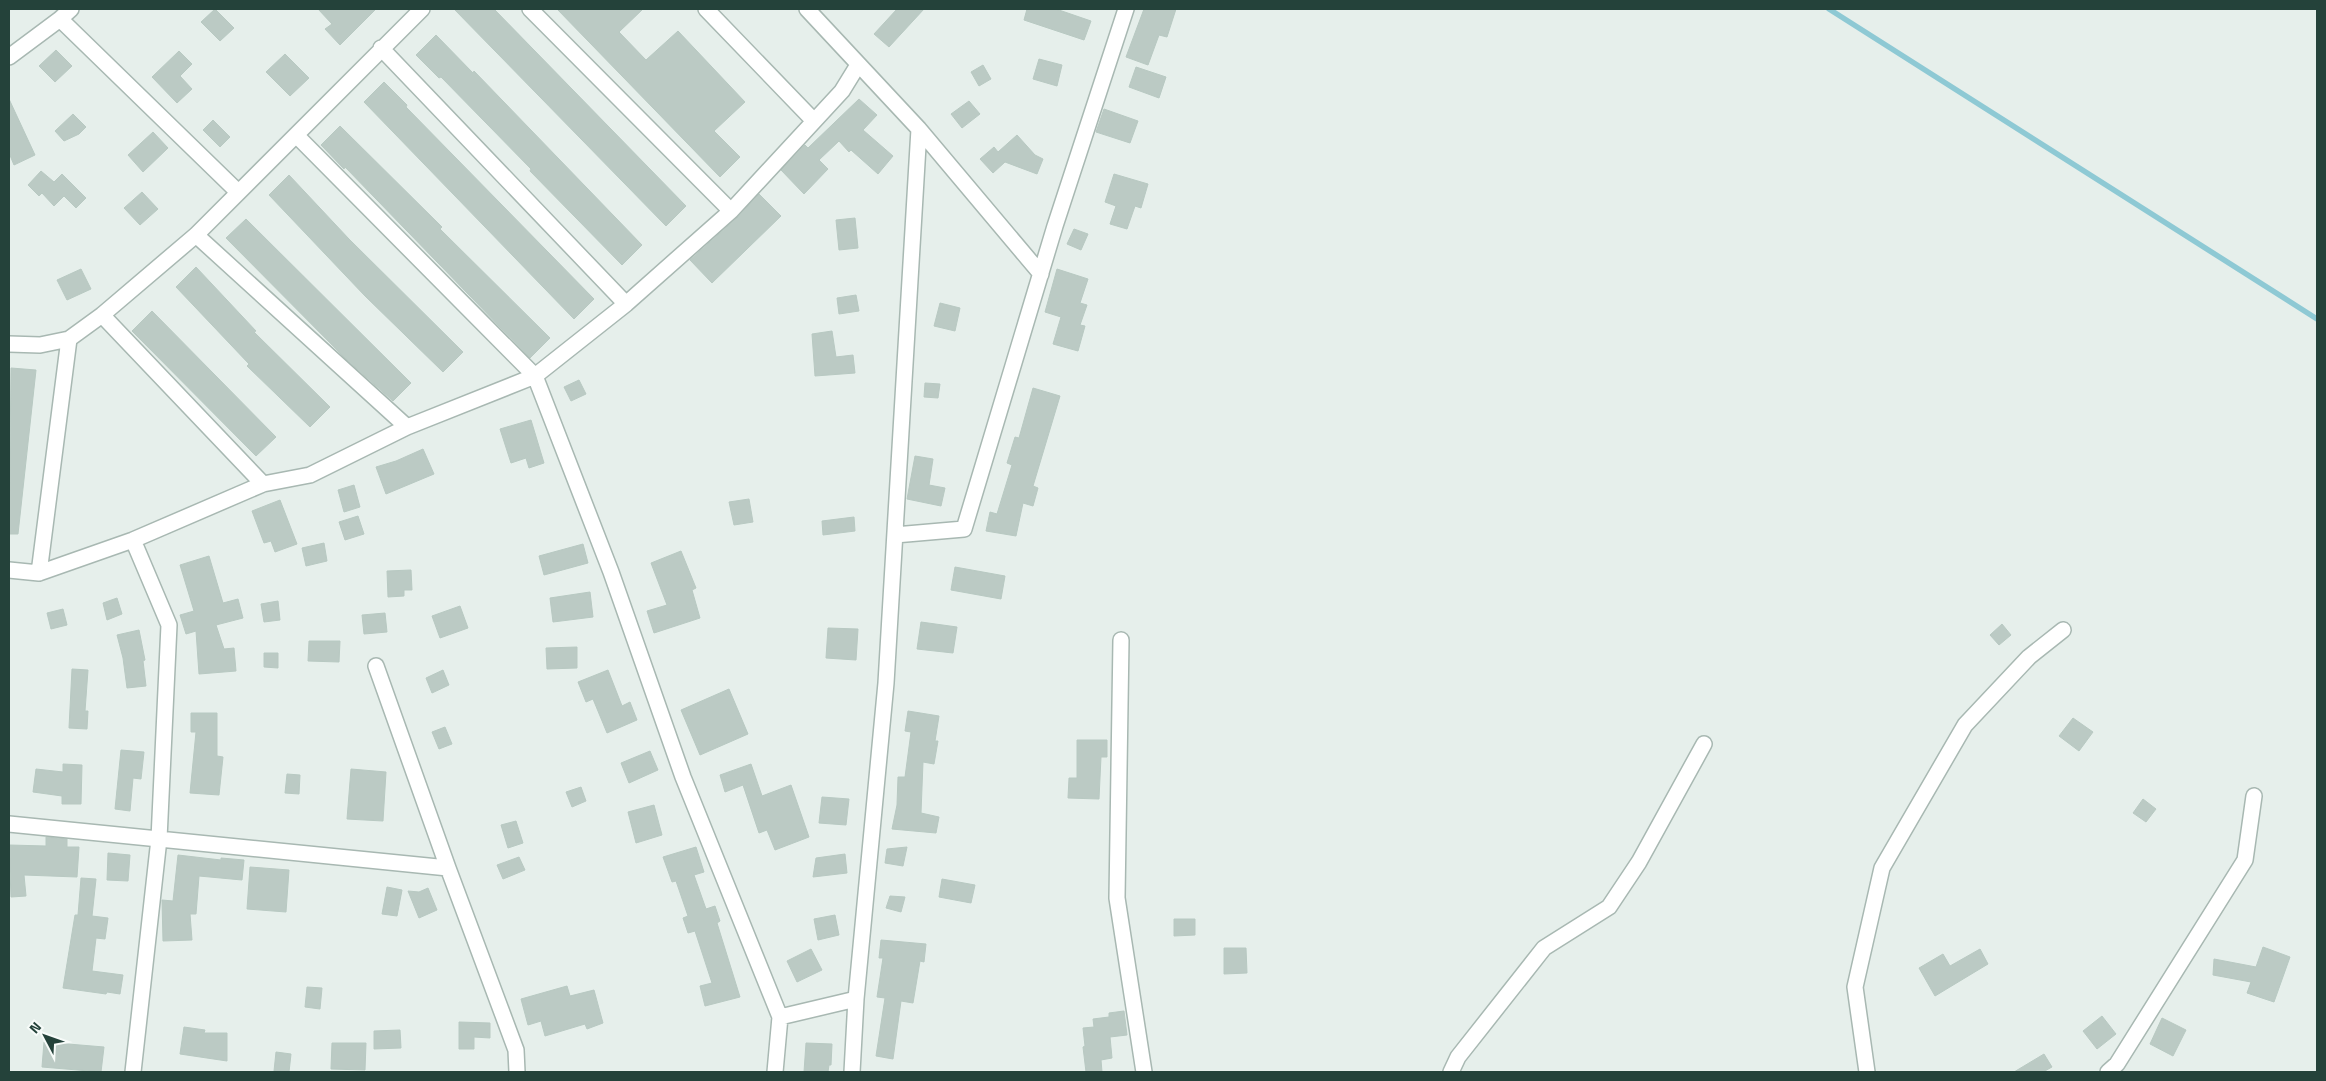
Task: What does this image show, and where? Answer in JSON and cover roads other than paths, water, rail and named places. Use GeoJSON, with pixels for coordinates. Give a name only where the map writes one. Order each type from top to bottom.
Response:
{"type":"FeatureCollection","features":[{"type":"Feature","properties":{"kind":"street"},"geometry":{"type":"LineString","coordinates":[[9,344],[40,345],[69,339],[102,315],[196,235],[422,9]]}},
{"type":"Feature","properties":{"kind":"street"},"geometry":{"type":"LineString","coordinates":[[530,9],[731,211]]}},
{"type":"Feature","properties":{"kind":"street"},"geometry":{"type":"LineString","coordinates":[[706,9],[814,121]]}},
{"type":"Feature","properties":{"kind":"street"},"geometry":{"type":"LineString","coordinates":[[806,9],[919,129],[1041,274]]}},
{"type":"Feature","properties":{"kind":"street"},"geometry":{"type":"LineString","coordinates":[[895,535],[964,529],[1041,274],[1126,9]]}},
{"type":"Feature","properties":{"kind":"street"},"geometry":{"type":"LineString","coordinates":[[9,57],[65,14],[238,192]]}},
{"type":"Feature","properties":{"kind":"street"},"geometry":{"type":"LineString","coordinates":[[381,48],[626,304]]}},
{"type":"Feature","properties":{"kind":"street"},"geometry":{"type":"LineString","coordinates":[[9,570],[39,573],[133,540],[263,484],[310,475],[407,427],[535,376],[626,304],[731,211],[842,91],[858,65]]}},
{"type":"Feature","properties":{"kind":"street"},"geometry":{"type":"LineString","coordinates":[[852,1072],[856,999],[886,683],[919,129]]}},
{"type":"Feature","properties":{"kind":"street"},"geometry":{"type":"LineString","coordinates":[[296,135],[535,376],[611,572],[682,777],[780,1017],[775,1072]]}},
{"type":"Feature","properties":{"kind":"street"},"geometry":{"type":"LineString","coordinates":[[196,235],[407,427]]}},
{"type":"Feature","properties":{"kind":"street"},"geometry":{"type":"LineString","coordinates":[[102,315],[263,484]]}},
{"type":"Feature","properties":{"kind":"street"},"geometry":{"type":"LineString","coordinates":[[39,573],[69,339]]}},
{"type":"Feature","properties":{"kind":"street"},"geometry":{"type":"LineString","coordinates":[[133,540],[169,625],[159,839],[133,1072]]}},
{"type":"Feature","properties":{"kind":"street"},"geometry":{"type":"LineString","coordinates":[[1867,1072],[1855,987],[1882,868],[1965,725],[2029,657],[2063,630]]}},
{"type":"Feature","properties":{"kind":"street"},"geometry":{"type":"LineString","coordinates":[[1121,640],[1117,898],[1144,1072]]}},
{"type":"Feature","properties":{"kind":"street"},"geometry":{"type":"LineString","coordinates":[[376,666],[448,868],[516,1050],[517,1072]]}},
{"type":"Feature","properties":{"kind":"street"},"geometry":{"type":"LineString","coordinates":[[1451,1072],[1458,1057],[1544,948],[1609,907],[1639,862],[1704,744]]}},
{"type":"Feature","properties":{"kind":"street"},"geometry":{"type":"LineString","coordinates":[[2108,1072],[2118,1064],[2245,860],[2254,796]]}},
{"type":"Feature","properties":{"kind":"street"},"geometry":{"type":"LineString","coordinates":[[9,824],[448,868]]}},
{"type":"Feature","properties":{"kind":"street"},"geometry":{"type":"LineString","coordinates":[[780,1017],[856,999]]}},
{"type":"Feature","properties":{"kind":"waterway"},"geometry":{"type":"LineString","coordinates":[[1829,9],[2317,319]]}}]}
